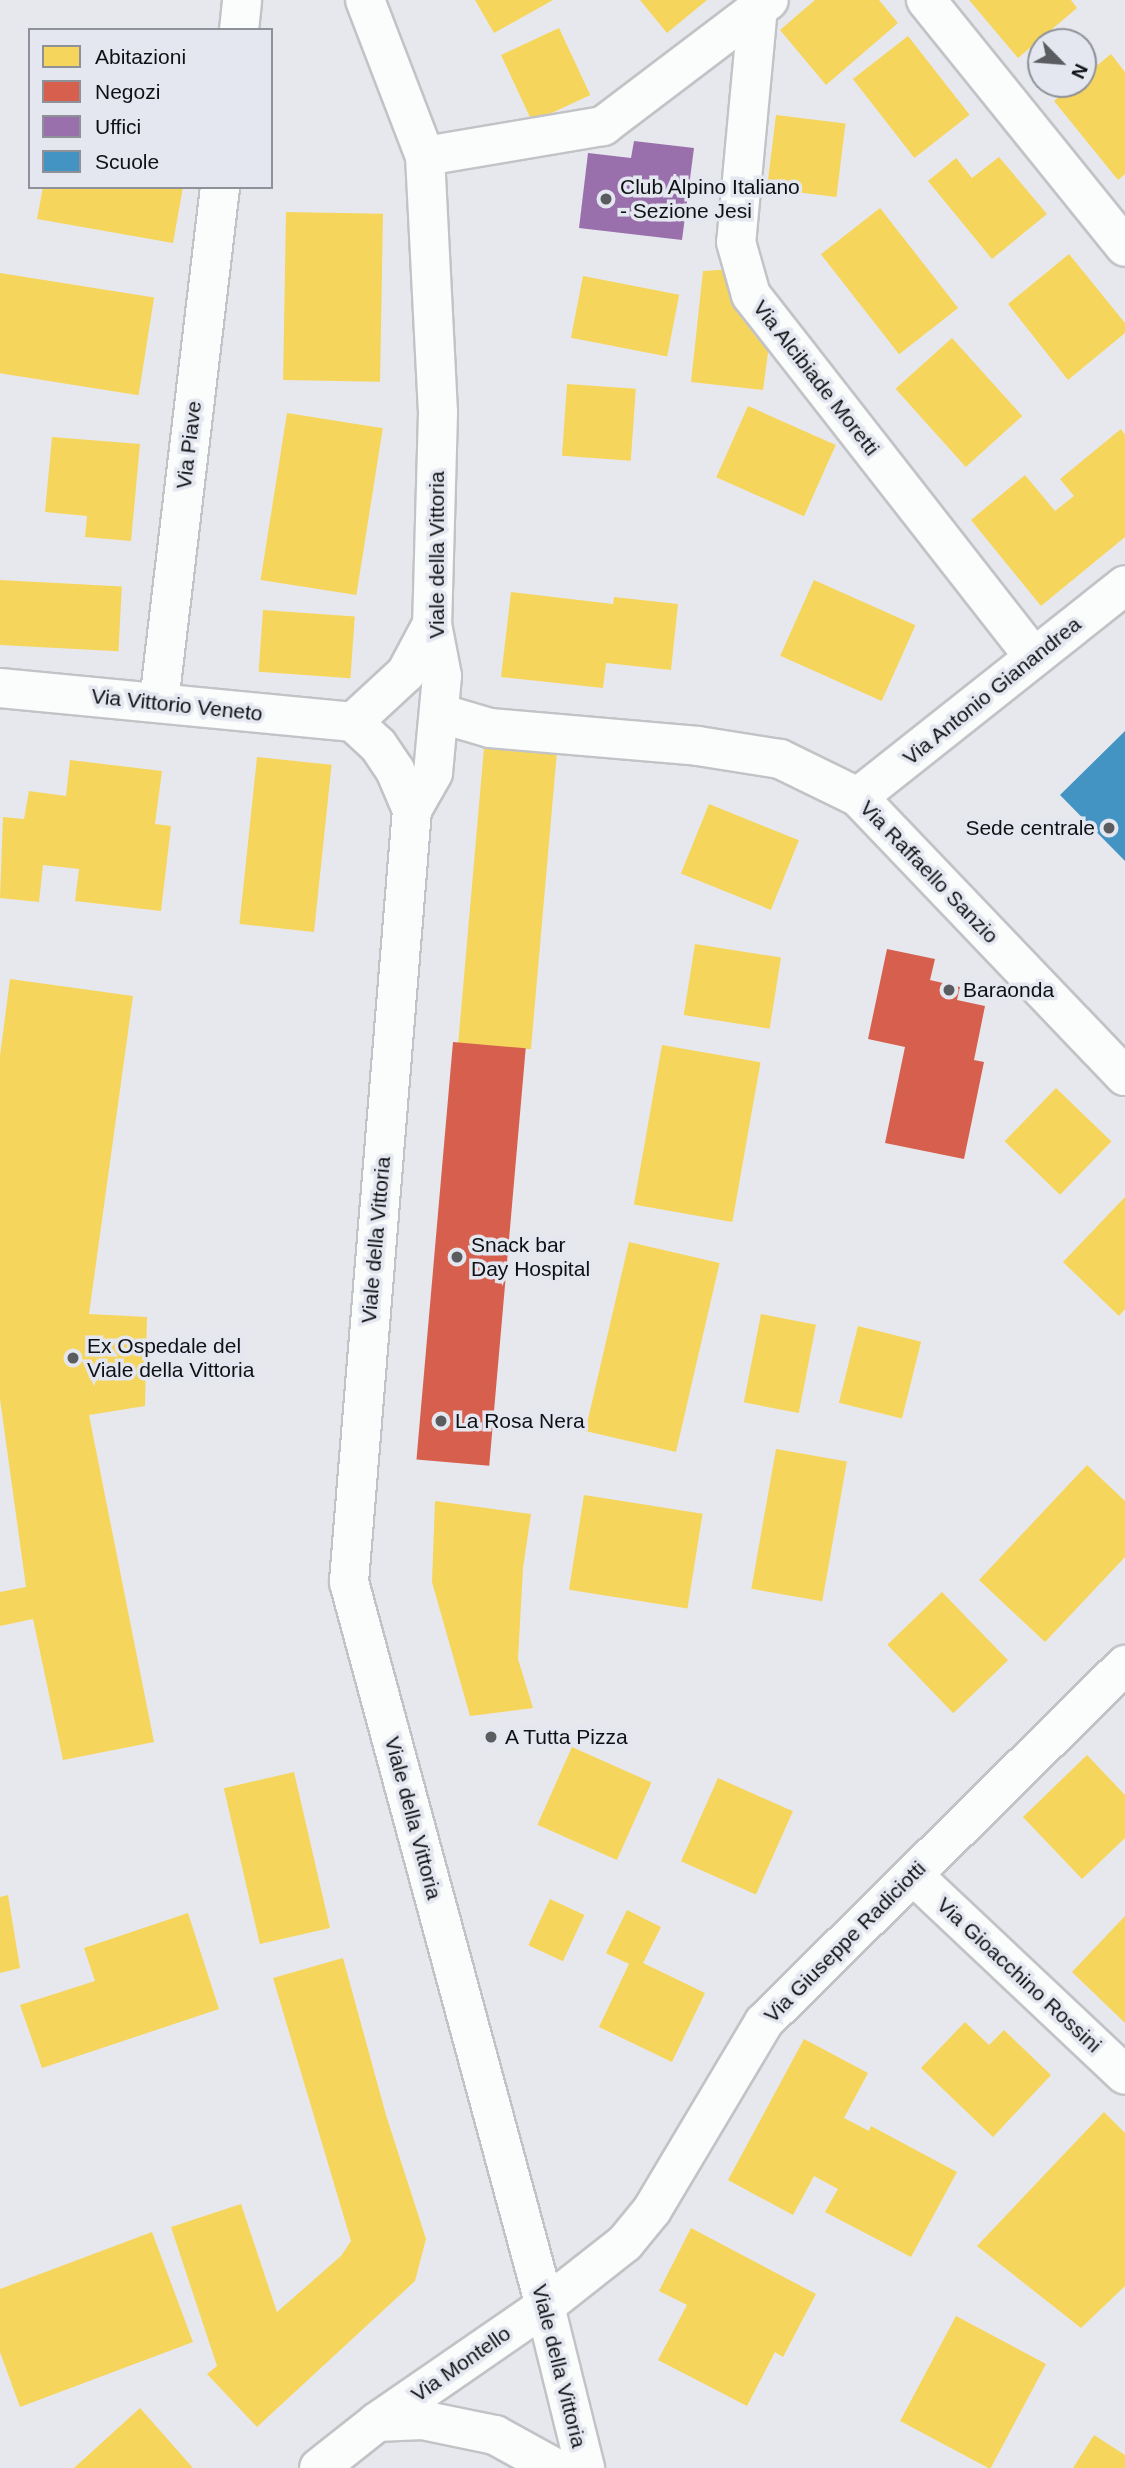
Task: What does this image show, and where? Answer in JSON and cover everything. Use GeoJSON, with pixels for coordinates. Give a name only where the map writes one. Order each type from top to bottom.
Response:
{"type":"FeatureCollection","features":[{"type":"Feature","properties":{"kind":"street"},"geometry":{"type":"LineString","coordinates":[[239,28],[242,0]]}},
{"type":"Feature","properties":{"kind":"street","name":"Viale della Vittoria"},"geometry":{"type":"LineString","coordinates":[[365,0],[425,156],[438,413],[432,624],[442,676],[433,773],[412,810],[349,1582],[545,2306],[585,2468]]}},
{"type":"Feature","properties":{"kind":"street"},"geometry":{"type":"LineString","coordinates":[[926,0],[1125,247]]}},
{"type":"Feature","properties":{"kind":"street"},"geometry":{"type":"LineString","coordinates":[[425,156],[603,126],[763,4]]}},
{"type":"Feature","properties":{"kind":"street","name":"Via Alcibiade Moretti"},"geometry":{"type":"LineString","coordinates":[[763,4],[736,242],[751,295],[1034,657]]}},
{"type":"Feature","properties":{"kind":"street","name":"Via Piave"},"geometry":{"type":"LineString","coordinates":[[159,702],[220,189]]}},
{"type":"Feature","properties":{"kind":"street","name":"Via Antonio Gianandrea"},"geometry":{"type":"LineString","coordinates":[[858,797],[1125,585]]}},
{"type":"Feature","properties":{"kind":"street"},"geometry":{"type":"LineString","coordinates":[[412,810],[395,770],[377,745],[353,722],[406,673],[432,624]]}},
{"type":"Feature","properties":{"kind":"street","name":"Via Vittorio Veneto"},"geometry":{"type":"LineString","coordinates":[[0,688],[353,722]]}},
{"type":"Feature","properties":{"kind":"street","name":"Via Raffaello Sanzio"},"geometry":{"type":"LineString","coordinates":[[439,713],[490,728],[698,746],[780,759],[858,797],[1125,1076]]}},
{"type":"Feature","properties":{"kind":"street","name":"Via Giuseppe Radiciotti"},"geometry":{"type":"LineString","coordinates":[[545,2306],[625,2243],[652,2210],[764,2022],[1125,1665]]}},
{"type":"Feature","properties":{"kind":"street","name":"Via Gioacchino Rossini"},"geometry":{"type":"LineString","coordinates":[[913,1875],[1125,2075]]}},
{"type":"Feature","properties":{"kind":"street","name":"Via Montello"},"geometry":{"type":"LineString","coordinates":[[319,2468],[377,2422],[545,2306]]}},
{"type":"Feature","properties":{"kind":"street","name":"Via Montello"},"geometry":{"type":"LineString","coordinates":[[377,2422],[422,2420],[484,2432],[495,2435],[555,2468]]}},
{"type":"Feature","properties":{"kind":"building: Abitazioni"},"geometry":{"type":"Polygon","coordinates":[[[475,0],[553,0],[494,33],[475,0]]]}},
{"type":"Feature","properties":{"kind":"building: Abitazioni"},"geometry":{"type":"Polygon","coordinates":[[[640,0],[707,0],[667,33],[640,0]]]}},
{"type":"Feature","properties":{"kind":"building: Abitazioni"},"geometry":{"type":"Polygon","coordinates":[[[815,0],[879,0],[898,23],[826,85],[780,30],[815,0]]]}},
{"type":"Feature","properties":{"kind":"building: Abitazioni"},"geometry":{"type":"Polygon","coordinates":[[[969,0],[1071,0],[1077,8],[1053,28],[1027,28],[1027,50],[1018,58],[969,0]]]}},
{"type":"Feature","properties":{"kind":"building: Abitazioni"},"geometry":{"type":"Polygon","coordinates":[[[559,28],[590,95],[532,122],[501,55],[559,28]]]}},
{"type":"Feature","properties":{"kind":"building: Abitazioni"},"geometry":{"type":"Polygon","coordinates":[[[908,36],[970,115],[914,158],[853,79],[908,36]]]}},
{"type":"Feature","properties":{"kind":"building: Abitazioni"},"geometry":{"type":"Polygon","coordinates":[[[1111,54],[1125,72],[1125,174],[1118,180],[1054,101],[1058,98],[1097,98],[1097,66],[1111,54]]]}},
{"type":"Feature","properties":{"kind":"building: Abitazioni"},"geometry":{"type":"Polygon","coordinates":[[[776,115],[845,124],[836,197],[767,188],[776,115]]]}},
{"type":"Feature","properties":{"kind":"building: Abitazioni"},"geometry":{"type":"Polygon","coordinates":[[[999,157],[1047,214],[992,259],[928,181],[956,158],[972,178],[999,157]]]}},
{"type":"Feature","properties":{"kind":"building: Abitazioni"},"geometry":{"type":"Polygon","coordinates":[[[43,189],[183,189],[173,243],[37,219],[43,189]]]}},
{"type":"Feature","properties":{"kind":"building: Abitazioni"},"geometry":{"type":"Polygon","coordinates":[[[880,208],[958,308],[899,354],[821,254],[880,208]]]}},
{"type":"Feature","properties":{"kind":"building: Abitazioni"},"geometry":{"type":"Polygon","coordinates":[[[286,212],[383,214],[380,382],[283,380],[286,212]]]}},
{"type":"Feature","properties":{"kind":"building: Abitazioni"},"geometry":{"type":"Polygon","coordinates":[[[1069,254],[1125,323],[1125,333],[1068,380],[1008,304],[1069,254]]]}},
{"type":"Feature","properties":{"kind":"building: Abitazioni"},"geometry":{"type":"Polygon","coordinates":[[[734,269],[770,338],[763,390],[691,382],[703,271],[734,269]]]}},
{"type":"Feature","properties":{"kind":"building: Abitazioni"},"geometry":{"type":"Polygon","coordinates":[[[0,273],[154,297],[139,395],[0,373],[0,273]]]}},
{"type":"Feature","properties":{"kind":"building: Abitazioni"},"geometry":{"type":"Polygon","coordinates":[[[583,276],[679,295],[667,357],[571,338],[583,276]]]}},
{"type":"Feature","properties":{"kind":"building: Abitazioni"},"geometry":{"type":"Polygon","coordinates":[[[952,338],[1022,416],[966,467],[896,389],[952,338]]]}},
{"type":"Feature","properties":{"kind":"building: Abitazioni"},"geometry":{"type":"Polygon","coordinates":[[[567,384],[636,389],[631,461],[562,456],[567,384]]]}},
{"type":"Feature","properties":{"kind":"building: Abitazioni"},"geometry":{"type":"Polygon","coordinates":[[[748,406],[836,445],[804,516],[716,477],[748,406]]]}},
{"type":"Feature","properties":{"kind":"building: Abitazioni"},"geometry":{"type":"Polygon","coordinates":[[[287,413],[383,428],[356,595],[261,580],[287,413]]]}},
{"type":"Feature","properties":{"kind":"building: Abitazioni"},"geometry":{"type":"Polygon","coordinates":[[[1121,429],[1125,435],[1125,537],[1041,606],[971,520],[1025,475],[1055,511],[1074,496],[1060,479],[1121,429]]]}},
{"type":"Feature","properties":{"kind":"building: Abitazioni"},"geometry":{"type":"Polygon","coordinates":[[[52,437],[140,444],[131,541],[85,537],[87,516],[45,512],[52,437]]]}},
{"type":"Feature","properties":{"kind":"building: Abitazioni"},"geometry":{"type":"Polygon","coordinates":[[[0,580],[122,586],[118,651],[0,645],[0,580]]]}},
{"type":"Feature","properties":{"kind":"building: Abitazioni"},"geometry":{"type":"Polygon","coordinates":[[[814,580],[915,625],[882,701],[780,656],[814,580]]]}},
{"type":"Feature","properties":{"kind":"building: Abitazioni"},"geometry":{"type":"Polygon","coordinates":[[[511,592],[613,604],[614,597],[678,604],[671,670],[606,663],[603,688],[501,677],[511,592]]]}},
{"type":"Feature","properties":{"kind":"building: Abitazioni"},"geometry":{"type":"Polygon","coordinates":[[[263,610],[355,616],[350,678],[259,672],[263,610]]]}},
{"type":"Feature","properties":{"kind":"building: Abitazioni"},"geometry":{"type":"Polygon","coordinates":[[[484,748],[557,754],[531,1049],[458,1043],[484,748]]]}},
{"type":"Feature","properties":{"kind":"building: Abitazioni"},"geometry":{"type":"Polygon","coordinates":[[[257,757],[332,765],[314,932],[239,924],[257,757]]]}},
{"type":"Feature","properties":{"kind":"building: Abitazioni"},"geometry":{"type":"Polygon","coordinates":[[[70,760],[162,771],[155,824],[171,826],[161,911],[75,901],[79,869],[43,865],[39,902],[0,898],[3,817],[24,819],[29,791],[66,796],[70,760]]]}},
{"type":"Feature","properties":{"kind":"building: Abitazioni"},"geometry":{"type":"Polygon","coordinates":[[[709,804],[799,840],[771,910],[681,874],[709,804]]]}},
{"type":"Feature","properties":{"kind":"building: Abitazioni"},"geometry":{"type":"Polygon","coordinates":[[[695,944],[781,958],[770,1029],[684,1015],[695,944]]]}},
{"type":"Feature","properties":{"kind":"building: Abitazioni","name":"Ex Ospedale del Viale della Vittoria"},"geometry":{"type":"Polygon","coordinates":[[[10,979],[133,996],[89,1314],[147,1317],[145,1406],[89,1415],[154,1742],[63,1760],[33,1619],[0,1626],[0,1592],[26,1587],[0,1399],[0,1056],[10,979]]]}},
{"type":"Feature","properties":{"kind":"building: Abitazioni"},"geometry":{"type":"Polygon","coordinates":[[[662,1045],[760,1062],[732,1222],[634,1205],[662,1045]]]}},
{"type":"Feature","properties":{"kind":"building: Abitazioni"},"geometry":{"type":"Polygon","coordinates":[[[1056,1088],[1111,1141],[1060,1195],[1005,1141],[1056,1088]]]}},
{"type":"Feature","properties":{"kind":"building: Abitazioni"},"geometry":{"type":"Polygon","coordinates":[[[1125,1197],[1125,1309],[1119,1316],[1063,1262],[1125,1197]]]}},
{"type":"Feature","properties":{"kind":"building: Abitazioni"},"geometry":{"type":"Polygon","coordinates":[[[629,1242],[720,1263],[676,1452],[585,1431],[629,1242]]]}},
{"type":"Feature","properties":{"kind":"building: Abitazioni"},"geometry":{"type":"Polygon","coordinates":[[[761,1314],[816,1325],[799,1413],[744,1402],[761,1314]]]}},
{"type":"Feature","properties":{"kind":"building: Abitazioni"},"geometry":{"type":"Polygon","coordinates":[[[858,1326],[921,1342],[902,1418],[839,1403],[858,1326]]]}},
{"type":"Feature","properties":{"kind":"building: Abitazioni"},"geometry":{"type":"Polygon","coordinates":[[[776,1449],[847,1462],[822,1601],[751,1589],[776,1449]]]}},
{"type":"Feature","properties":{"kind":"building: Abitazioni"},"geometry":{"type":"Polygon","coordinates":[[[1087,1465],[1125,1501],[1125,1557],[1045,1642],[979,1580],[1087,1465]]]}},
{"type":"Feature","properties":{"kind":"building: Abitazioni"},"geometry":{"type":"Polygon","coordinates":[[[584,1495],[703,1514],[688,1609],[569,1590],[584,1495]]]}},
{"type":"Feature","properties":{"kind":"building: Abitazioni"},"geometry":{"type":"Polygon","coordinates":[[[435,1501],[531,1514],[523,1568],[518,1659],[533,1708],[470,1716],[432,1582],[435,1501]]]}},
{"type":"Feature","properties":{"kind":"building: Abitazioni"},"geometry":{"type":"Polygon","coordinates":[[[942,1592],[1008,1660],[953,1713],[887,1645],[942,1592]]]}},
{"type":"Feature","properties":{"kind":"building: Abitazioni"},"geometry":{"type":"Polygon","coordinates":[[[572,1747],[651,1782],[617,1860],[537,1825],[572,1747]]]}},
{"type":"Feature","properties":{"kind":"building: Abitazioni"},"geometry":{"type":"Polygon","coordinates":[[[1087,1755],[1125,1795],[1125,1838],[1082,1879],[1023,1817],[1087,1755]]]}},
{"type":"Feature","properties":{"kind":"building: Abitazioni"},"geometry":{"type":"Polygon","coordinates":[[[294,1772],[330,1928],[260,1944],[224,1788],[294,1772]]]}},
{"type":"Feature","properties":{"kind":"building: Abitazioni"},"geometry":{"type":"Polygon","coordinates":[[[718,1778],[793,1811],[756,1894],[681,1861],[718,1778]]]}},
{"type":"Feature","properties":{"kind":"building: Abitazioni"},"geometry":{"type":"Polygon","coordinates":[[[8,1895],[20,1968],[0,1973],[0,1897],[8,1895]]]}},
{"type":"Feature","properties":{"kind":"building: Abitazioni"},"geometry":{"type":"Polygon","coordinates":[[[550,1899],[584,1915],[563,1961],[528,1945],[550,1899]]]}},
{"type":"Feature","properties":{"kind":"building: Abitazioni"},"geometry":{"type":"Polygon","coordinates":[[[627,1910],[661,1927],[643,1963],[705,1993],[672,2062],[599,2027],[629,1964],[606,1953],[627,1910]]]}},
{"type":"Feature","properties":{"kind":"building: Abitazioni"},"geometry":{"type":"Polygon","coordinates":[[[188,1913],[219,2009],[42,2068],[20,2005],[95,1981],[84,1948],[188,1913]]]}},
{"type":"Feature","properties":{"kind":"building: Abitazioni"},"geometry":{"type":"Polygon","coordinates":[[[1125,1916],[1125,2023],[1072,1972],[1125,1916]]]}},
{"type":"Feature","properties":{"kind":"building: Abitazioni"},"geometry":{"type":"Polygon","coordinates":[[[343,1958],[386,2115],[426,2239],[415,2281],[257,2427],[207,2374],[217,2366],[171,2227],[241,2204],[277,2312],[341,2256],[351,2241],[273,1978],[343,1958]]]}},
{"type":"Feature","properties":{"kind":"building: Abitazioni"},"geometry":{"type":"Polygon","coordinates":[[[965,2022],[989,2045],[1004,2030],[1051,2075],[993,2137],[921,2068],[965,2022]]]}},
{"type":"Feature","properties":{"kind":"building: Abitazioni"},"geometry":{"type":"Polygon","coordinates":[[[804,2039],[868,2073],[844,2118],[869,2131],[871,2126],[957,2172],[911,2257],[825,2212],[838,2189],[814,2176],[793,2215],[728,2180],[804,2039]]]}},
{"type":"Feature","properties":{"kind":"building: Abitazioni"},"geometry":{"type":"Polygon","coordinates":[[[1104,2112],[1125,2133],[1125,2286],[1081,2328],[977,2246],[1104,2112]]]}},
{"type":"Feature","properties":{"kind":"building: Abitazioni"},"geometry":{"type":"Polygon","coordinates":[[[691,2228],[816,2294],[783,2357],[775,2352],[747,2406],[658,2360],[687,2305],[659,2291],[691,2228]]]}},
{"type":"Feature","properties":{"kind":"building: Abitazioni"},"geometry":{"type":"Polygon","coordinates":[[[152,2232],[193,2342],[20,2407],[0,2352],[0,2289],[152,2232]]]}},
{"type":"Feature","properties":{"kind":"building: Abitazioni"},"geometry":{"type":"Polygon","coordinates":[[[956,2316],[1046,2364],[991,2468],[900,2421],[956,2316]]]}},
{"type":"Feature","properties":{"kind":"building: Abitazioni"},"geometry":{"type":"Polygon","coordinates":[[[140,2408],[193,2468],[74,2468],[140,2408]]]}},
{"type":"Feature","properties":{"kind":"building: Abitazioni"},"geometry":{"type":"Polygon","coordinates":[[[1094,2435],[1125,2455],[1125,2468],[1073,2468],[1094,2435]]]}},
{"type":"Feature","properties":{"kind":"building: Negozi"},"geometry":{"type":"Polygon","coordinates":[[[887,949],[935,959],[930,980],[960,987],[957,1000],[985,1006],[974,1060],[984,1062],[964,1159],[885,1143],[905,1047],[868,1039],[887,949]]]}},
{"type":"Feature","properties":{"kind":"building: Negozi"},"geometry":{"type":"Polygon","coordinates":[[[453,1042],[526,1048],[489,1466],[416,1459],[453,1042]]]}},
{"type":"Feature","properties":{"kind":"building: Uffici"},"geometry":{"type":"Polygon","coordinates":[[[634,141],[694,148],[682,240],[579,228],[588,153],[631,158],[634,141]]]}},
{"type":"Feature","properties":{"kind":"building: Scuole","name":"Sede centrale"},"geometry":{"type":"Polygon","coordinates":[[[1125,731],[1125,861],[1060,795],[1125,731]]]}},
{"type":"Feature","properties":{"kind":"place","name":"Club Alpino Italiano - Sezione Jesi"},"geometry":{"type":"Point","coordinates":[606,199]}},
{"type":"Feature","properties":{"kind":"place","name":"Sede centrale"},"geometry":{"type":"Point","coordinates":[1109,828]}},
{"type":"Feature","properties":{"kind":"place","name":"Baraonda"},"geometry":{"type":"Point","coordinates":[949,990]}},
{"type":"Feature","properties":{"kind":"place","name":"Snack bar Day Hospital"},"geometry":{"type":"Point","coordinates":[457,1257]}},
{"type":"Feature","properties":{"kind":"place","name":"Ex Ospedale del Viale della Vittoria"},"geometry":{"type":"Point","coordinates":[73,1358]}},
{"type":"Feature","properties":{"kind":"place","name":"La Rosa Nera"},"geometry":{"type":"Point","coordinates":[441,1421]}},
{"type":"Feature","properties":{"kind":"place","name":"A Tutta Pizza"},"geometry":{"type":"Point","coordinates":[491,1737]}}]}
